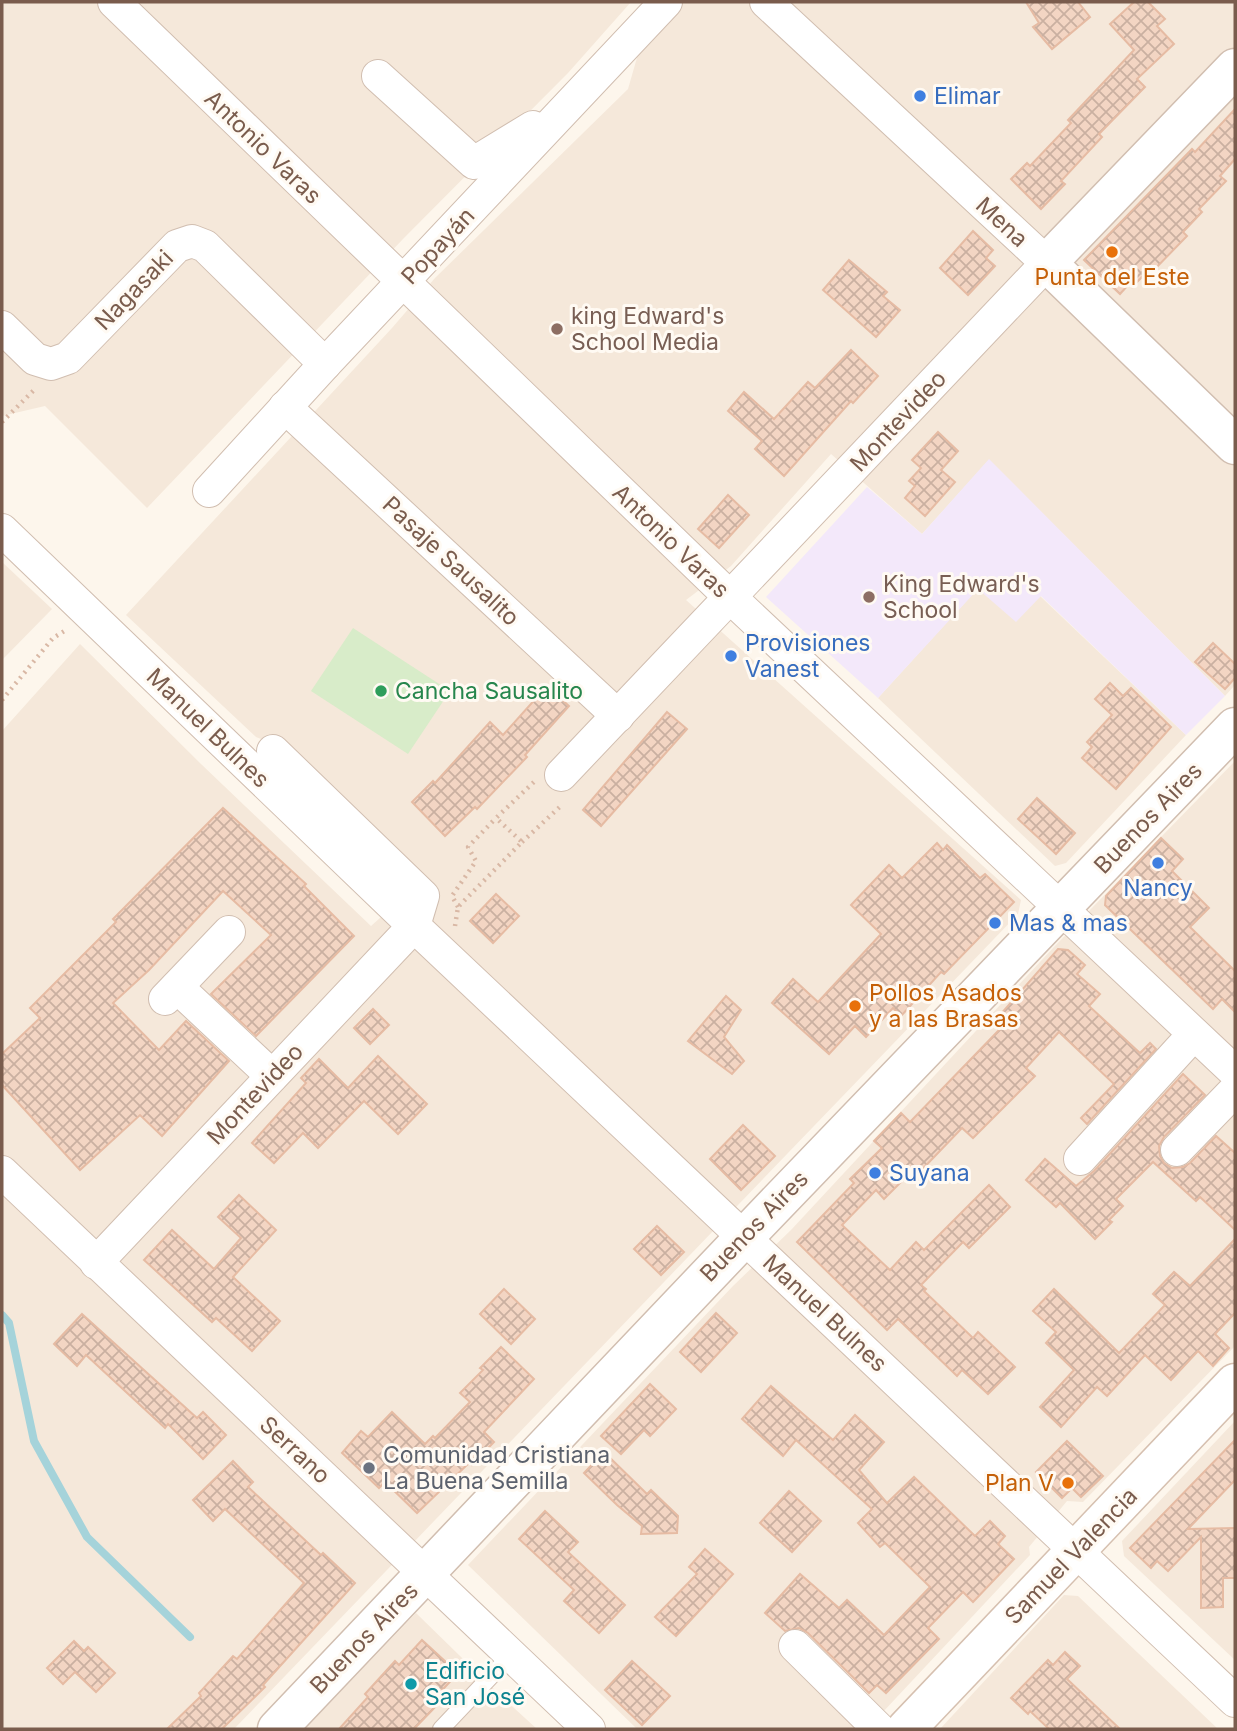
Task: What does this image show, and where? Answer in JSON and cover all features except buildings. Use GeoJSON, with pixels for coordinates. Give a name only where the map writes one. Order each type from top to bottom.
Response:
{"type":"FeatureCollection","features":[{"type":"Feature","properties":{"kind":"street","name":"Antonio Varas"},"geometry":{"type":"LineString","coordinates":[[114,2],[731,598],[1235,1072]]}},
{"type":"Feature","properties":{"kind":"street","name":"Popayán"},"geometry":{"type":"LineString","coordinates":[[209,491],[666,2]]}},
{"type":"Feature","properties":{"kind":"street","name":"Mena"},"geometry":{"type":"LineString","coordinates":[[766,2],[1047,263],[1235,445]]}},
{"type":"Feature","properties":{"kind":"street","name":"Montevideo"},"geometry":{"type":"LineString","coordinates":[[561,775],[1235,68]]}},
{"type":"Feature","properties":{"kind":"street"},"geometry":{"type":"LineString","coordinates":[[378,76],[474,163],[533,127],[546,131]]}},
{"type":"Feature","properties":{"kind":"street","name":"Nagasaki"},"geometry":{"type":"LineString","coordinates":[[2,327],[35,359],[51,364],[68,358],[177,246],[192,241],[205,246],[325,364]]}},
{"type":"Feature","properties":{"kind":"street","name":"Pasaje Sausalito"},"geometry":{"type":"LineString","coordinates":[[285,407],[618,716]]}},
{"type":"Feature","properties":{"kind":"street","name":"Manuel Bulnes"},"geometry":{"type":"LineString","coordinates":[[2,530],[436,948],[1077,1549],[1235,1701]]}},
{"type":"Feature","properties":{"kind":"street","name":"Buenos Aires"},"geometry":{"type":"LineString","coordinates":[[277,1729],[744,1237],[1235,727]]}},
{"type":"Feature","properties":{"kind":"street","name":"Manuel Bulnes"},"geometry":{"type":"LineString","coordinates":[[273,751],[423,896],[414,926]]}},
{"type":"Feature","properties":{"kind":"street","name":"Montevideo"},"geometry":{"type":"LineString","coordinates":[[96,1263],[414,926]]}},
{"type":"Feature","properties":{"kind":"street"},"geometry":{"type":"LineString","coordinates":[[229,932],[171,993],[272,1076]]}},
{"type":"Feature","properties":{"kind":"street"},"geometry":{"type":"LineString","coordinates":[[1080,1159],[1194,1034]]}},
{"type":"Feature","properties":{"kind":"street"},"geometry":{"type":"LineString","coordinates":[[1177,1150],[1235,1090]]}},
{"type":"Feature","properties":{"kind":"street","name":"Serrano"},"geometry":{"type":"LineString","coordinates":[[2,1172],[589,1729]]}},
{"type":"Feature","properties":{"kind":"street","name":"Samuel Valencia"},"geometry":{"type":"LineString","coordinates":[[906,1729],[1235,1383]]}},
{"type":"Feature","properties":{"kind":"street"},"geometry":{"type":"LineString","coordinates":[[795,1646],[879,1729]]}},
{"type":"Feature","properties":{"kind":"lane"},"geometry":{"type":"LineString","coordinates":[[441,1729],[511,1655]]}},
{"type":"Feature","properties":{"kind":"path"},"geometry":{"type":"LineString","coordinates":[[2,700],[53,638],[91,615]]}},
{"type":"Feature","properties":{"kind":"path"},"geometry":{"type":"LineString","coordinates":[[436,948],[455,928],[458,907],[566,801],[561,775],[536,779],[468,847],[477,861],[452,896],[458,907]]}},
{"type":"Feature","properties":{"kind":"path"},"geometry":{"type":"LineString","coordinates":[[496,818],[522,842]]}},
{"type":"Feature","properties":{"kind":"shaded area"},"geometry":{"type":"Polygon","coordinates":[[[2,2],[631,2],[568,73],[403,239],[147,508],[45,406],[2,416],[2,2]]]}},
{"type":"Feature","properties":{"kind":"shaded area"},"geometry":{"type":"Polygon","coordinates":[[[653,2],[1235,2],[1235,685],[1225,696],[989,460],[922,534],[831,454],[731,566],[686,600],[1021,900],[1018,914],[234,1729],[2,1729],[2,731],[80,644],[371,926],[420,882],[284,748],[256,737],[126,615],[435,278],[628,89],[653,2]]]}},
{"type":"Feature","properties":{"kind":"shaded area","name":"King Edward's School"},"geometry":{"type":"Polygon","coordinates":[[[989,459],[1225,696],[1186,735],[1041,596],[1016,622],[978,589],[878,698],[766,597],[867,487],[922,534],[989,459]]]}},
{"type":"Feature","properties":{"kind":"shaded area"},"geometry":{"type":"Polygon","coordinates":[[[2,562],[52,609],[2,660],[2,562]]]}},
{"type":"Feature","properties":{"kind":"shaded area"},"geometry":{"type":"Polygon","coordinates":[[[978,588],[1040,596],[1186,735],[1066,863],[1055,866],[878,698],[978,588]]]}},
{"type":"Feature","properties":{"kind":"shaded area"},"geometry":{"type":"Polygon","coordinates":[[[1235,761],[1235,1346],[1083,1502],[1067,1501],[1029,1547],[1030,1555],[867,1729],[637,1729],[468,1565],[733,1286],[791,1230],[1053,948],[1235,761]]]}},
{"type":"Feature","properties":{"kind":"shaded area"},"geometry":{"type":"Polygon","coordinates":[[[1235,1421],[1235,1660],[1124,1556],[1122,1541],[1235,1421]]]}},
{"type":"Feature","properties":{"kind":"shaded area"},"geometry":{"type":"Polygon","coordinates":[[[1064,1595],[1078,1596],[1218,1729],[940,1729],[1064,1595]]]}},
{"type":"Feature","properties":{"kind":"shaded area"},"geometry":{"type":"Polygon","coordinates":[[[416,1613],[502,1697],[537,1729],[305,1729],[416,1613]]]}},
{"type":"Feature","properties":{"kind":"green space","name":"Cancha Sausalito"},"geometry":{"type":"Polygon","coordinates":[[[353,628],[450,691],[408,754],[311,691],[353,628]]]}},
{"type":"Feature","properties":{"kind":"waterway"},"geometry":{"type":"LineString","coordinates":[[2,1315],[9,1323],[34,1441],[87,1537],[190,1637]]}},
{"type":"Feature","properties":{"kind":"place","name":"Elimar"},"geometry":{"type":"Point","coordinates":[920,96]}},
{"type":"Feature","properties":{"kind":"place","name":"Punta del Este"},"geometry":{"type":"Point","coordinates":[1112,252]}},
{"type":"Feature","properties":{"kind":"place","name":"king Edward's School Media"},"geometry":{"type":"Point","coordinates":[557,329]}},
{"type":"Feature","properties":{"kind":"place","name":"King Edward's School"},"geometry":{"type":"Point","coordinates":[869,597]}},
{"type":"Feature","properties":{"kind":"place","name":"Provisiones Vanest"},"geometry":{"type":"Point","coordinates":[731,656]}},
{"type":"Feature","properties":{"kind":"place","name":"Cancha Sausalito"},"geometry":{"type":"Point","coordinates":[381,691]}},
{"type":"Feature","properties":{"kind":"place","name":"Nancy"},"geometry":{"type":"Point","coordinates":[1158,863]}},
{"type":"Feature","properties":{"kind":"place","name":"Mas & mas"},"geometry":{"type":"Point","coordinates":[995,923]}},
{"type":"Feature","properties":{"kind":"place","name":"Pollos Asados y a las Brasas"},"geometry":{"type":"Point","coordinates":[855,1006]}},
{"type":"Feature","properties":{"kind":"place","name":"Suyana"},"geometry":{"type":"Point","coordinates":[875,1173]}},
{"type":"Feature","properties":{"kind":"place","name":"Comunidad Cristiana La Buena Semilla"},"geometry":{"type":"Point","coordinates":[369,1468]}},
{"type":"Feature","properties":{"kind":"place","name":"Plan V"},"geometry":{"type":"Point","coordinates":[1068,1483]}},
{"type":"Feature","properties":{"kind":"place","name":"Edificio San José"},"geometry":{"type":"Point","coordinates":[411,1684]}}]}
